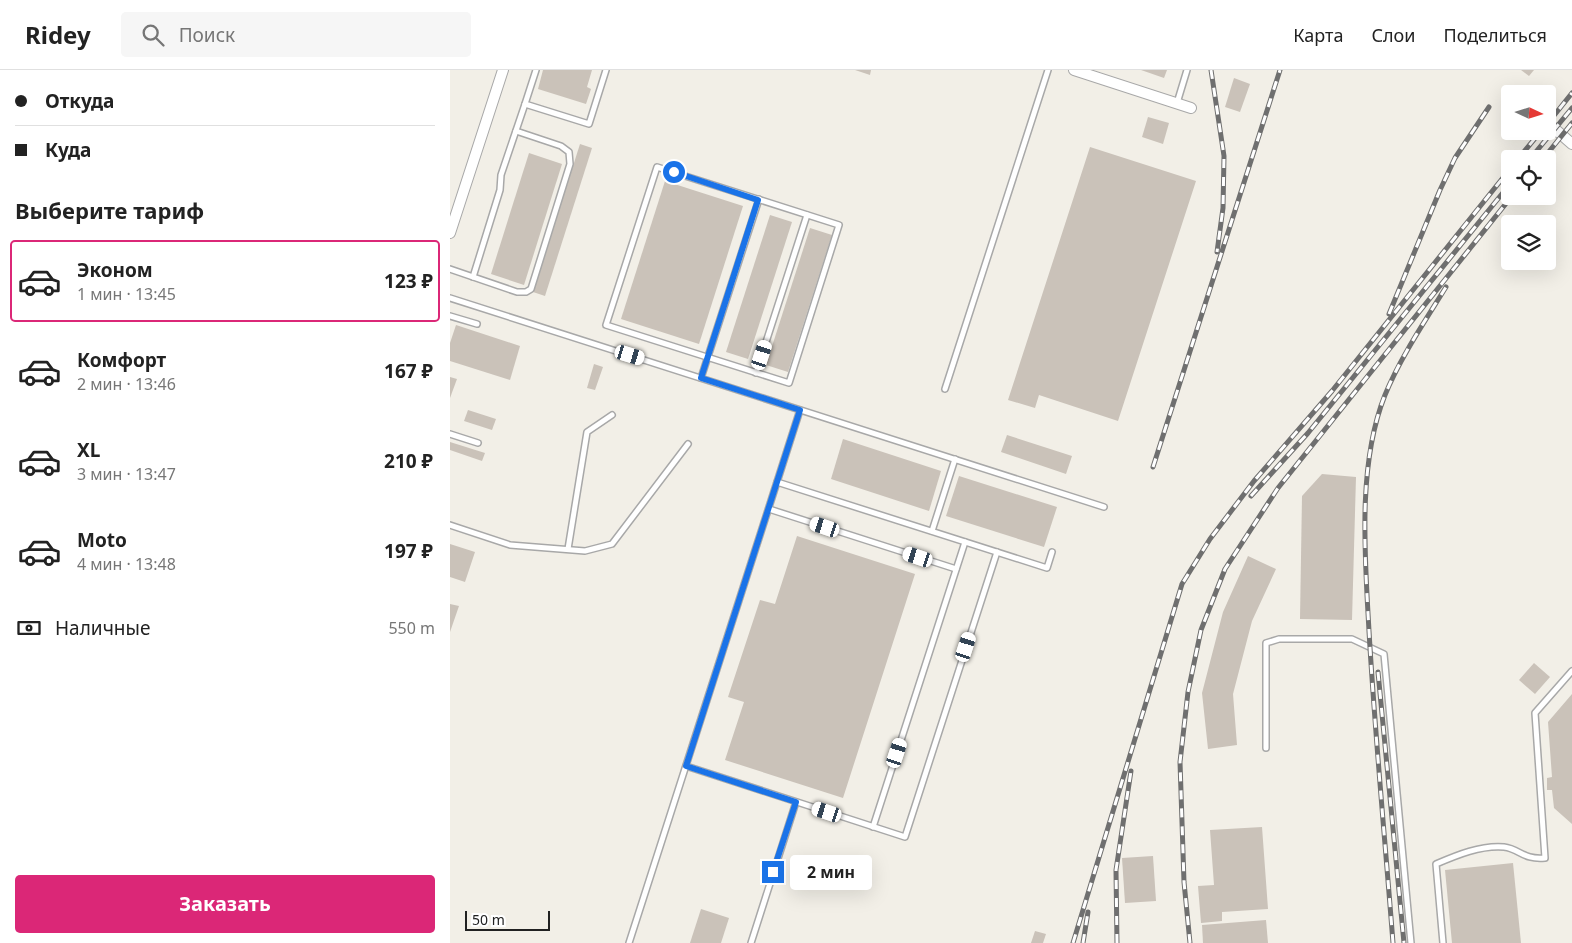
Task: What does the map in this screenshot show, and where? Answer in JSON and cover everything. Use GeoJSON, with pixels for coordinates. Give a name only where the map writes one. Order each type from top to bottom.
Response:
{"type":"FeatureCollection","features":[{"type":"Feature","properties":{"kind":"street"},"geometry":{"type":"LineString","coordinates":[[450,233],[502,70]]}},
{"type":"Feature","properties":{"kind":"street"},"geometry":{"type":"LineString","coordinates":[[1074,70],[1192,108]]}},
{"type":"Feature","properties":{"kind":"street"},"geometry":{"type":"LineString","coordinates":[[1556,130],[1572,144]]}},
{"type":"Feature","properties":{"kind":"lane"},"geometry":{"type":"LineString","coordinates":[[473,277],[516,130],[536,70]]}},
{"type":"Feature","properties":{"kind":"lane"},"geometry":{"type":"LineString","coordinates":[[525,104],[589,124],[606,70]]}},
{"type":"Feature","properties":{"kind":"lane"},"geometry":{"type":"LineString","coordinates":[[946,389],[1048,70]]}},
{"type":"Feature","properties":{"kind":"lane"},"geometry":{"type":"LineString","coordinates":[[1177,103],[1187,70]]}},
{"type":"Feature","properties":{"kind":"lane"},"geometry":{"type":"LineString","coordinates":[[450,269],[517,292],[531,289],[570,164],[569,152],[561,146],[516,130]]}},
{"type":"Feature","properties":{"kind":"lane"},"geometry":{"type":"LineString","coordinates":[[657,167],[758,200],[839,225],[789,383],[606,325],[657,167]]}},
{"type":"Feature","properties":{"kind":"lane"},"geometry":{"type":"LineString","coordinates":[[701,378],[758,200]]}},
{"type":"Feature","properties":{"kind":"lane"},"geometry":{"type":"LineString","coordinates":[[756,373],[807,215]]}},
{"type":"Feature","properties":{"kind":"lane"},"geometry":{"type":"LineString","coordinates":[[450,298],[1104,507]]}},
{"type":"Feature","properties":{"kind":"lane"},"geometry":{"type":"LineString","coordinates":[[450,316],[477,324]]}},
{"type":"Feature","properties":{"kind":"lane"},"geometry":{"type":"LineString","coordinates":[[629,943],[800,410]]}},
{"type":"Feature","properties":{"kind":"lane"},"geometry":{"type":"LineString","coordinates":[[568,548],[587,432],[612,415]]}},
{"type":"Feature","properties":{"kind":"lane"},"geometry":{"type":"LineString","coordinates":[[450,434],[478,443]]}},
{"type":"Feature","properties":{"kind":"lane"},"geometry":{"type":"LineString","coordinates":[[450,525],[510,545],[568,548],[585,551],[612,544],[688,444]]}},
{"type":"Feature","properties":{"kind":"lane"},"geometry":{"type":"LineString","coordinates":[[932,531],[955,460]]}},
{"type":"Feature","properties":{"kind":"lane"},"geometry":{"type":"LineString","coordinates":[[777,482],[1047,568],[1052,552]]}},
{"type":"Feature","properties":{"kind":"lane"},"geometry":{"type":"LineString","coordinates":[[769,509],[956,569]]}},
{"type":"Feature","properties":{"kind":"lane"},"geometry":{"type":"LineString","coordinates":[[873,827],[964,542]]}},
{"type":"Feature","properties":{"kind":"lane"},"geometry":{"type":"LineString","coordinates":[[686,766],[905,837],[997,552]]}},
{"type":"Feature","properties":{"kind":"lane"},"geometry":{"type":"LineString","coordinates":[[1266,748],[1266,643],[1279,639],[1352,639],[1384,654],[1411,943]]}},
{"type":"Feature","properties":{"kind":"lane"},"geometry":{"type":"LineString","coordinates":[[1443,943],[1436,864],[1463,853],[1505,847],[1531,859],[1545,858],[1535,713],[1572,671]]}},
{"type":"Feature","properties":{"kind":"lane"},"geometry":{"type":"LineString","coordinates":[[751,943],[796,802]]}},
{"type":"Feature","properties":{"kind":"building"},"geometry":{"type":"Polygon","coordinates":[[[543,70],[592,70],[587,87],[591,89],[586,104],[538,89],[543,70]]]}},
{"type":"Feature","properties":{"kind":"building"},"geometry":{"type":"Polygon","coordinates":[[[855,70],[871,70],[870,75],[855,70]]]}},
{"type":"Feature","properties":{"kind":"building"},"geometry":{"type":"Polygon","coordinates":[[[1141,70],[1167,70],[1164,78],[1141,70]]]}},
{"type":"Feature","properties":{"kind":"building"},"geometry":{"type":"Polygon","coordinates":[[[1521,70],[1534,70],[1529,76],[1521,70]]]}},
{"type":"Feature","properties":{"kind":"building"},"geometry":{"type":"Polygon","coordinates":[[[1234,78],[1250,84],[1240,112],[1225,107],[1234,78]]]}},
{"type":"Feature","properties":{"kind":"building"},"geometry":{"type":"Polygon","coordinates":[[[1148,117],[1169,123],[1163,144],[1142,137],[1148,117]]]}},
{"type":"Feature","properties":{"kind":"building"},"geometry":{"type":"Polygon","coordinates":[[[580,144],[592,148],[545,296],[533,292],[580,144]]]}},
{"type":"Feature","properties":{"kind":"building"},"geometry":{"type":"Polygon","coordinates":[[[1090,147],[1196,181],[1118,421],[1039,395],[1035,408],[1008,400],[1090,147]]]}},
{"type":"Feature","properties":{"kind":"building"},"geometry":{"type":"Polygon","coordinates":[[[529,153],[562,164],[524,285],[491,274],[529,153]]]}},
{"type":"Feature","properties":{"kind":"building"},"geometry":{"type":"Polygon","coordinates":[[[665,181],[743,206],[699,344],[621,319],[665,181]]]}},
{"type":"Feature","properties":{"kind":"building"},"geometry":{"type":"Polygon","coordinates":[[[770,215],[792,222],[748,359],[726,352],[770,215]]]}},
{"type":"Feature","properties":{"kind":"building"},"geometry":{"type":"Polygon","coordinates":[[[810,228],[832,235],[788,372],[766,365],[810,228]]]}},
{"type":"Feature","properties":{"kind":"building"},"geometry":{"type":"Polygon","coordinates":[[[456,325],[520,346],[510,380],[450,361],[450,343],[456,325]]]}},
{"type":"Feature","properties":{"kind":"building"},"geometry":{"type":"Polygon","coordinates":[[[594,364],[603,367],[595,390],[587,388],[594,364]]]}},
{"type":"Feature","properties":{"kind":"building"},"geometry":{"type":"Polygon","coordinates":[[[450,377],[457,379],[450,398],[450,377]]]}},
{"type":"Feature","properties":{"kind":"building"},"geometry":{"type":"Polygon","coordinates":[[[468,410],[496,419],[492,430],[464,421],[468,410]]]}},
{"type":"Feature","properties":{"kind":"building"},"geometry":{"type":"Polygon","coordinates":[[[1007,435],[1072,456],[1066,474],[1001,452],[1007,435]]]}},
{"type":"Feature","properties":{"kind":"building"},"geometry":{"type":"Polygon","coordinates":[[[843,439],[941,471],[929,511],[831,479],[843,439]]]}},
{"type":"Feature","properties":{"kind":"building"},"geometry":{"type":"Polygon","coordinates":[[[450,442],[485,453],[482,461],[450,450],[450,442]]]}},
{"type":"Feature","properties":{"kind":"building"},"geometry":{"type":"Polygon","coordinates":[[[1322,474],[1356,477],[1352,620],[1300,619],[1302,496],[1322,474]]]}},
{"type":"Feature","properties":{"kind":"building"},"geometry":{"type":"Polygon","coordinates":[[[959,476],[1057,507],[1044,547],[946,516],[959,476]]]}},
{"type":"Feature","properties":{"kind":"building"},"geometry":{"type":"Polygon","coordinates":[[[797,536],[915,574],[843,798],[725,760],[744,702],[728,697],[760,600],[775,604],[797,536]]]}},
{"type":"Feature","properties":{"kind":"building"},"geometry":{"type":"Polygon","coordinates":[[[450,544],[475,552],[465,582],[450,577],[450,544]]]}},
{"type":"Feature","properties":{"kind":"building"},"geometry":{"type":"Polygon","coordinates":[[[1248,556],[1276,569],[1252,621],[1233,694],[1237,745],[1208,749],[1202,693],[1223,612],[1248,556]]]}},
{"type":"Feature","properties":{"kind":"building"},"geometry":{"type":"Polygon","coordinates":[[[450,604],[459,606],[450,632],[450,604]]]}},
{"type":"Feature","properties":{"kind":"building"},"geometry":{"type":"Polygon","coordinates":[[[1534,663],[1550,677],[1535,694],[1519,680],[1534,663]]]}},
{"type":"Feature","properties":{"kind":"building"},"geometry":{"type":"Polygon","coordinates":[[[1572,694],[1572,824],[1554,808],[1552,790],[1547,790],[1547,778],[1552,777],[1548,722],[1572,694]]]}},
{"type":"Feature","properties":{"kind":"building"},"geometry":{"type":"Polygon","coordinates":[[[1262,827],[1268,909],[1222,912],[1222,921],[1201,923],[1198,886],[1214,885],[1210,830],[1262,827]]]}},
{"type":"Feature","properties":{"kind":"building"},"geometry":{"type":"Polygon","coordinates":[[[1153,856],[1156,901],[1125,903],[1122,858],[1153,856]]]}},
{"type":"Feature","properties":{"kind":"building"},"geometry":{"type":"Polygon","coordinates":[[[1513,863],[1521,943],[1452,943],[1445,870],[1513,863]]]}},
{"type":"Feature","properties":{"kind":"building"},"geometry":{"type":"Polygon","coordinates":[[[701,909],[729,918],[721,943],[690,943],[701,909]]]}},
{"type":"Feature","properties":{"kind":"building"},"geometry":{"type":"Polygon","coordinates":[[[1266,920],[1268,943],[1203,943],[1202,925],[1266,920]]]}},
{"type":"Feature","properties":{"kind":"building"},"geometry":{"type":"Polygon","coordinates":[[[1035,931],[1046,934],[1043,943],[1031,943],[1035,931]]]}},
{"type":"Feature","properties":{"kind":"railway"},"geometry":{"type":"LineString","coordinates":[[1211,70],[1224,156],[1223,208],[1217,252]]}},
{"type":"Feature","properties":{"kind":"railway"},"geometry":{"type":"LineString","coordinates":[[1153,467],[1280,70]]}},
{"type":"Feature","properties":{"kind":"railway"},"geometry":{"type":"LineString","coordinates":[[1556,113],[1572,93]]}},
{"type":"Feature","properties":{"kind":"railway"},"geometry":{"type":"LineString","coordinates":[[1389,314],[1455,158],[1489,107]]}},
{"type":"Feature","properties":{"kind":"railway"},"geometry":{"type":"LineString","coordinates":[[1537,150],[1572,108]]}},
{"type":"Feature","properties":{"kind":"railway"},"geometry":{"type":"LineString","coordinates":[[1550,150],[1572,123]]}},
{"type":"Feature","properties":{"kind":"railway"},"geometry":{"type":"LineString","coordinates":[[1525,150],[1534,140]]}},
{"type":"Feature","properties":{"kind":"railway"},"geometry":{"type":"LineString","coordinates":[[1073,943],[1182,584],[1210,539],[1254,481],[1332,391],[1501,180]]}},
{"type":"Feature","properties":{"kind":"railway"},"geometry":{"type":"LineString","coordinates":[[1251,496],[1308,433],[1501,195]]}},
{"type":"Feature","properties":{"kind":"railway"},"geometry":{"type":"LineString","coordinates":[[1190,943],[1184,882],[1180,762],[1188,692],[1201,630],[1225,569],[1278,488],[1505,205]]}},
{"type":"Feature","properties":{"kind":"railway"},"geometry":{"type":"LineString","coordinates":[[1393,943],[1369,631],[1365,542],[1367,481],[1370,451],[1376,422],[1385,395],[1405,354],[1446,287]]}},
{"type":"Feature","properties":{"kind":"railway"},"geometry":{"type":"LineString","coordinates":[[1378,672],[1404,943]]}},
{"type":"Feature","properties":{"kind":"railway"},"geometry":{"type":"LineString","coordinates":[[1117,943],[1116,870],[1131,771]]}},
{"type":"Feature","properties":{"kind":"railway"},"geometry":{"type":"LineString","coordinates":[[1083,943],[1088,912]]}},
{"type":"Feature","properties":{"kind":"route"},"geometry":{"type":"LineString","coordinates":[[674,172],[758,200],[701,378],[800,410],[686,766],[796,802],[773,872]]}}]}
